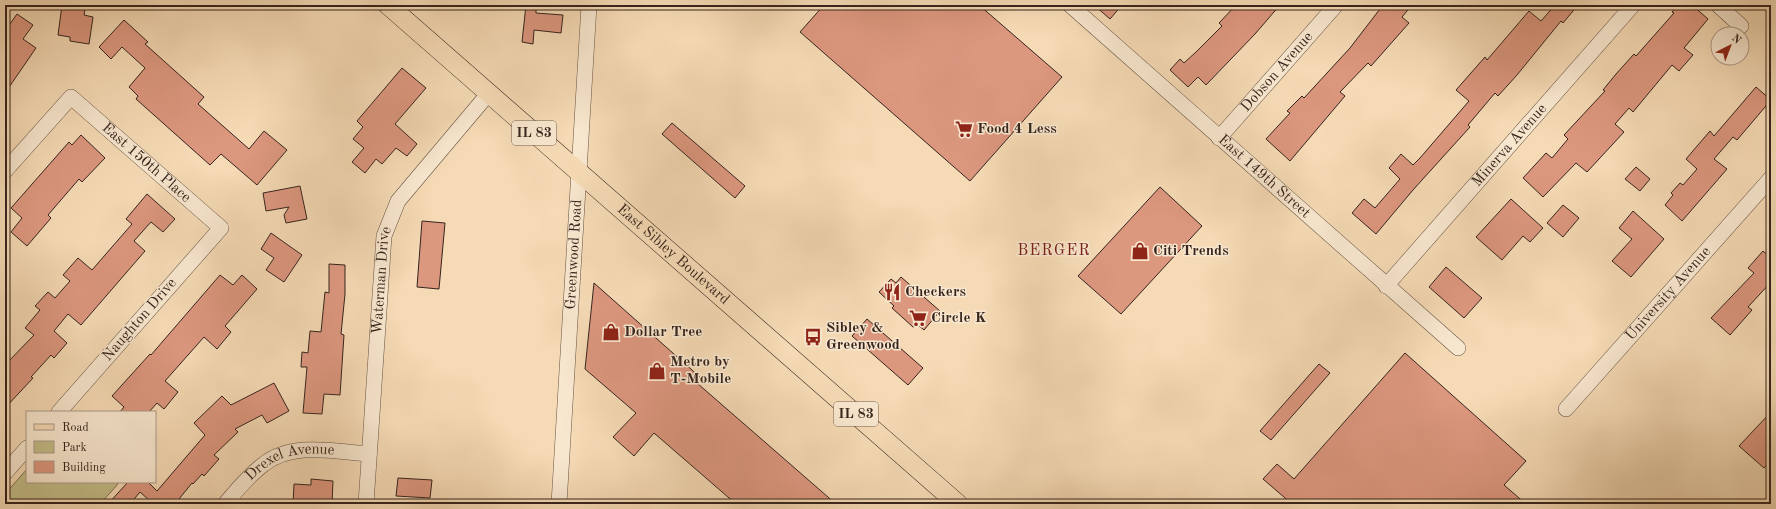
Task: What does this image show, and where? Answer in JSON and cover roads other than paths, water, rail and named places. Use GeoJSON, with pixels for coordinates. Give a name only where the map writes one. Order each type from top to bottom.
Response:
{"type":"FeatureCollection","features":[{"type":"Feature","properties":{"kind":"main road","name":"East Sibley Boulevard"},"geometry":{"type":"LineString","coordinates":[[388,5],[958,504]]}},
{"type":"Feature","properties":{"kind":"street","name":"Greenwood Road"},"geometry":{"type":"LineString","coordinates":[[559,504],[590,5]]}},
{"type":"Feature","properties":{"kind":"street","name":"East 149th Street"},"geometry":{"type":"LineString","coordinates":[[1070,5],[1386,286],[1458,348]]}},
{"type":"Feature","properties":{"kind":"street","name":"Dobson Avenue"},"geometry":{"type":"LineString","coordinates":[[1219,138],[1336,5]]}},
{"type":"Feature","properties":{"kind":"street","name":"Minerva Avenue"},"geometry":{"type":"LineString","coordinates":[[1386,286],[1633,5]]}},
{"type":"Feature","properties":{"kind":"street"},"geometry":{"type":"LineString","coordinates":[[1718,5],[1741,26]]}},
{"type":"Feature","properties":{"kind":"street","name":"Waterman Drive"},"geometry":{"type":"LineString","coordinates":[[366,504],[384,236],[398,201],[489,94]]}},
{"type":"Feature","properties":{"kind":"street","name":"East 150th Place"},"geometry":{"type":"LineString","coordinates":[[5,171],[71,97],[221,228]]}},
{"type":"Feature","properties":{"kind":"street","name":"University Avenue"},"geometry":{"type":"LineString","coordinates":[[1566,409],[1771,178]]}},
{"type":"Feature","properties":{"kind":"street","name":"Naughton Drive"},"geometry":{"type":"LineString","coordinates":[[60,411],[221,228]]}},
{"type":"Feature","properties":{"kind":"street"},"geometry":{"type":"LineString","coordinates":[[5,473],[26,449]]}},
{"type":"Feature","properties":{"kind":"street","name":"Drexel Avenue"},"geometry":{"type":"LineString","coordinates":[[225,504],[264,463],[282,454],[302,450],[369,454]]}},
{"type":"Feature","properties":{"kind":"place","name":"Food 4 Less"},"geometry":{"type":"Point","coordinates":[964,129]}},
{"type":"Feature","properties":{"kind":"place","name":"Citi Trends"},"geometry":{"type":"Point","coordinates":[1140,251]}},
{"type":"Feature","properties":{"kind":"place","name":"Checkers"},"geometry":{"type":"Point","coordinates":[892,292]}},
{"type":"Feature","properties":{"kind":"place","name":"Circle K"},"geometry":{"type":"Point","coordinates":[918,318]}},
{"type":"Feature","properties":{"kind":"place","name":"Dollar Tree"},"geometry":{"type":"Point","coordinates":[611,332]}},
{"type":"Feature","properties":{"kind":"place","name":"Sibley & Greenwood"},"geometry":{"type":"Point","coordinates":[813,337]}},
{"type":"Feature","properties":{"kind":"place","name":"Metro by T-Mobile"},"geometry":{"type":"Point","coordinates":[657,371]}},
{"type":"Feature","properties":{"kind":"district","name":"BERGER"},"geometry":{"type":"Point","coordinates":[1054,251]}}]}
